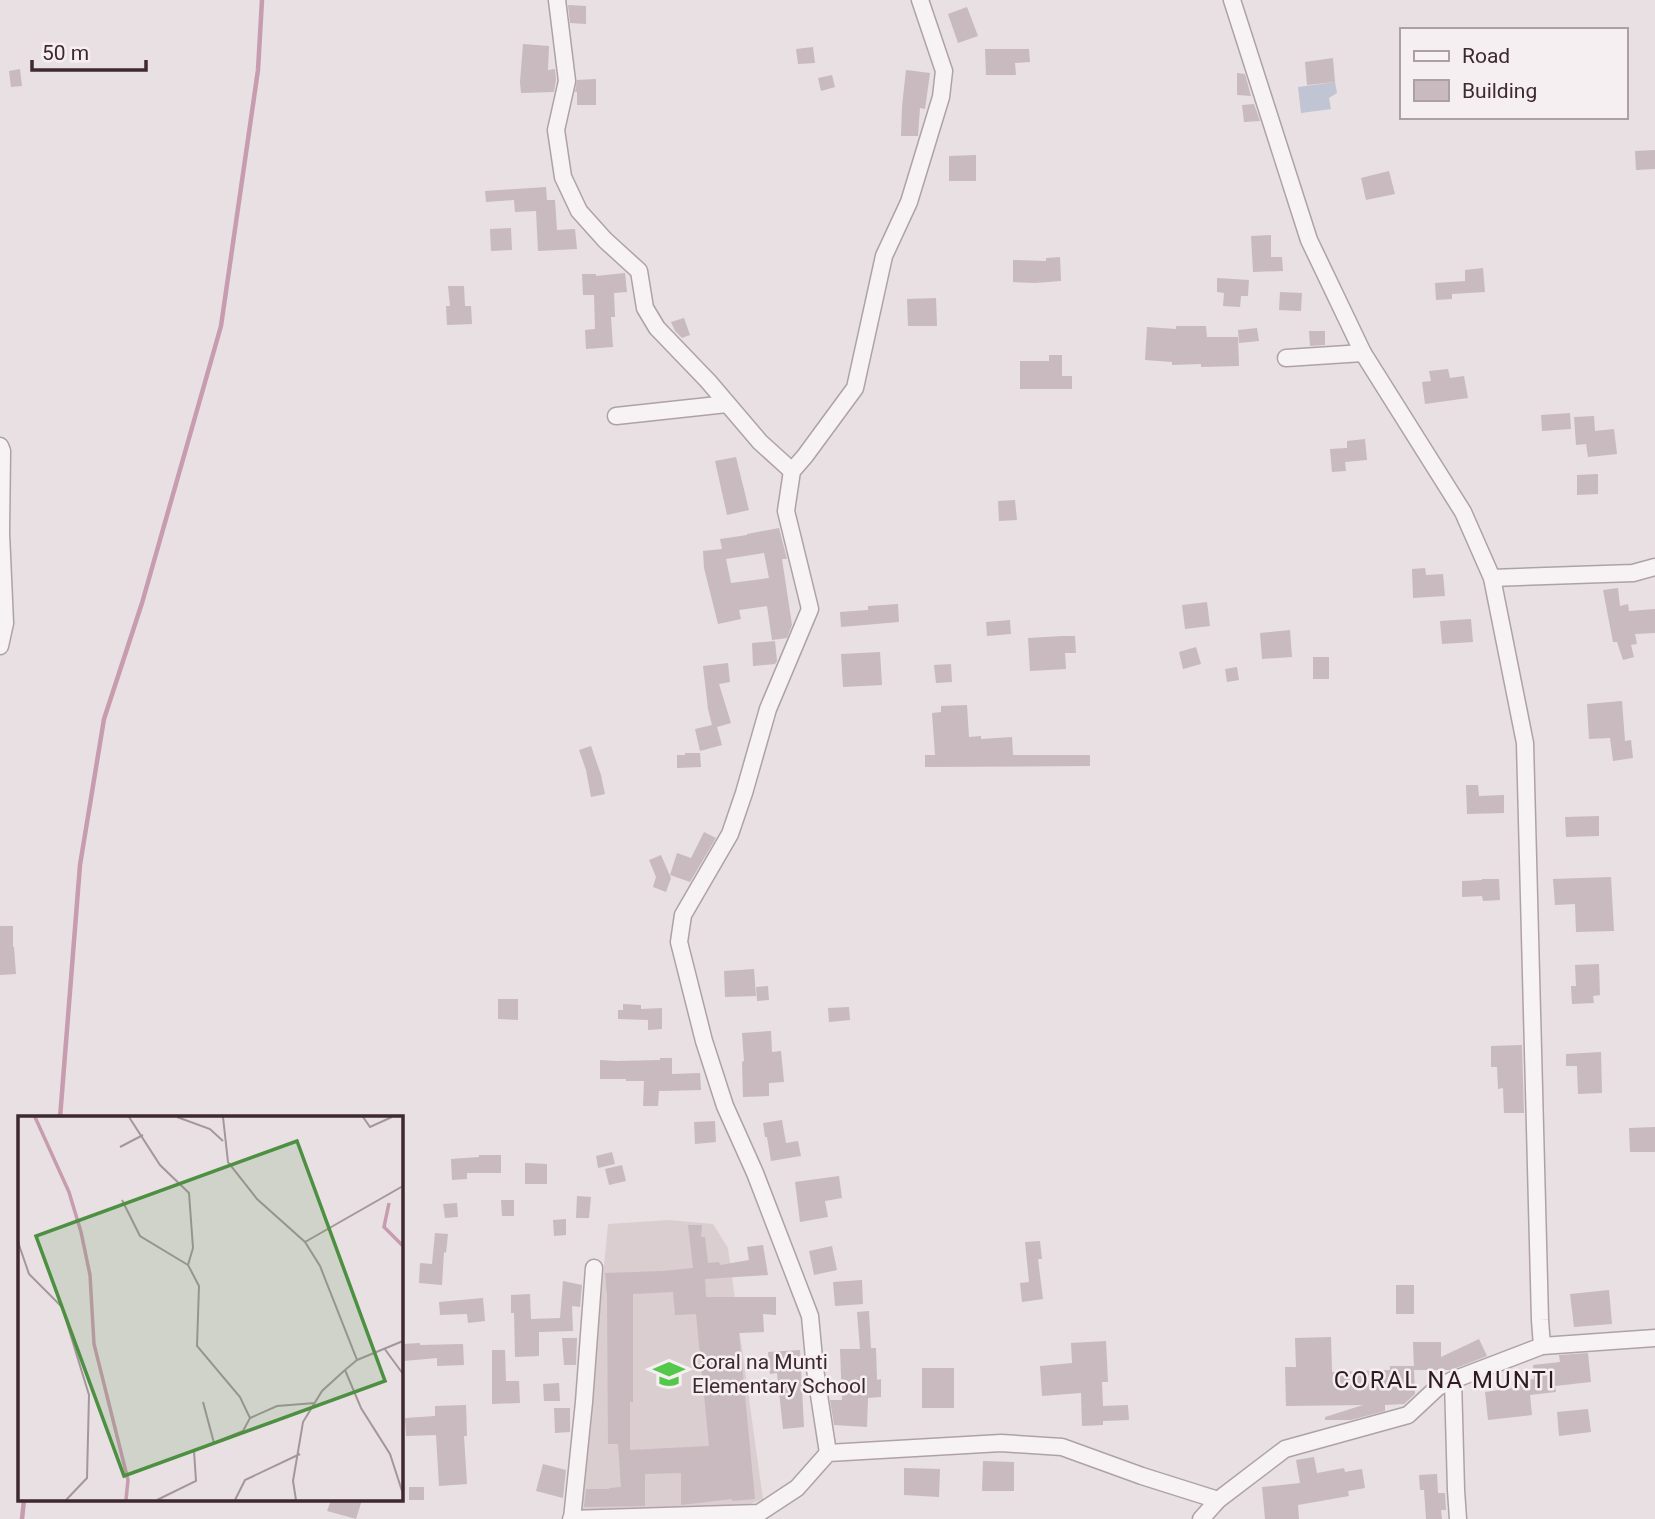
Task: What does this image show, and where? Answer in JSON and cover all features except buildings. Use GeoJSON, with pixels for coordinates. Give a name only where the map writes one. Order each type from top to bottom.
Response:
{"type":"FeatureCollection","features":[{"type":"Feature","properties":{"kind":"street"},"geometry":{"type":"LineString","coordinates":[[557,0],[567,81],[556,130],[564,177],[579,211],[605,240],[639,271],[645,307],[657,328],[708,381],[760,442],[792,471]]}},
{"type":"Feature","properties":{"kind":"street"},"geometry":{"type":"LineString","coordinates":[[828,1453],[810,1316],[755,1173],[725,1106],[704,1041],[679,942],[683,915],[730,834],[768,709],[810,609],[786,512],[792,471],[855,388],[884,256],[909,202],[942,97],[944,71],[920,0]]}},
{"type":"Feature","properties":{"kind":"street"},"geometry":{"type":"LineString","coordinates":[[1231,0],[1309,240],[1363,353],[1463,512],[1492,578],[1525,743],[1539,1320],[1542,1346]]}},
{"type":"Feature","properties":{"kind":"street"},"geometry":{"type":"LineString","coordinates":[[1286,358],[1363,353]]}},
{"type":"Feature","properties":{"kind":"street"},"geometry":{"type":"LineString","coordinates":[[616,416],[727,404]]}},
{"type":"Feature","properties":{"kind":"street"},"geometry":{"type":"LineString","coordinates":[[0,446],[5,623],[0,646]]}},
{"type":"Feature","properties":{"kind":"street"},"geometry":{"type":"LineString","coordinates":[[1492,578],[1633,573],[1655,567]]}},
{"type":"Feature","properties":{"kind":"street"},"geometry":{"type":"LineString","coordinates":[[594,1268],[584,1402],[571,1519],[759,1513],[797,1488],[828,1453],[1001,1443],[1062,1447],[1217,1500]]}},
{"type":"Feature","properties":{"kind":"street"},"geometry":{"type":"LineString","coordinates":[[1201,1519],[1217,1500],[1285,1449],[1408,1415],[1437,1387],[1453,1380],[1542,1346],[1655,1338]]}},
{"type":"Feature","properties":{"kind":"street"},"geometry":{"type":"LineString","coordinates":[[1453,1380],[1458,1519]]}},
{"type":"Feature","properties":{"kind":"shaded area"},"geometry":{"type":"Polygon","coordinates":[[[1335,82],[1337,93],[1329,98],[1331,109],[1301,113],[1298,87],[1335,82]]]}},
{"type":"Feature","properties":{"kind":"shaded area","name":"Coral na Munti Elementary School"},"geometry":{"type":"Polygon","coordinates":[[[669,1220],[713,1224],[728,1248],[763,1499],[750,1504],[580,1515],[608,1224],[669,1220]]]}},
{"type":"Feature","properties":{"kind":"waterway"},"geometry":{"type":"LineString","coordinates":[[60,1116],[80,865],[104,719],[142,603],[221,326],[258,70],[262,0]]}},
{"type":"Feature","properties":{"kind":"waterway"},"geometry":{"type":"LineString","coordinates":[[22,1519],[24,1502]]}},
{"type":"Feature","properties":{"kind":"place","name":"Coral na Munti Elementary School"},"geometry":{"type":"Point","coordinates":[669,1374]}},
{"type":"Feature","properties":{"kind":"district","name":"CORAL NA MUNTI"},"geometry":{"type":"Point","coordinates":[1445,1380]}}]}
